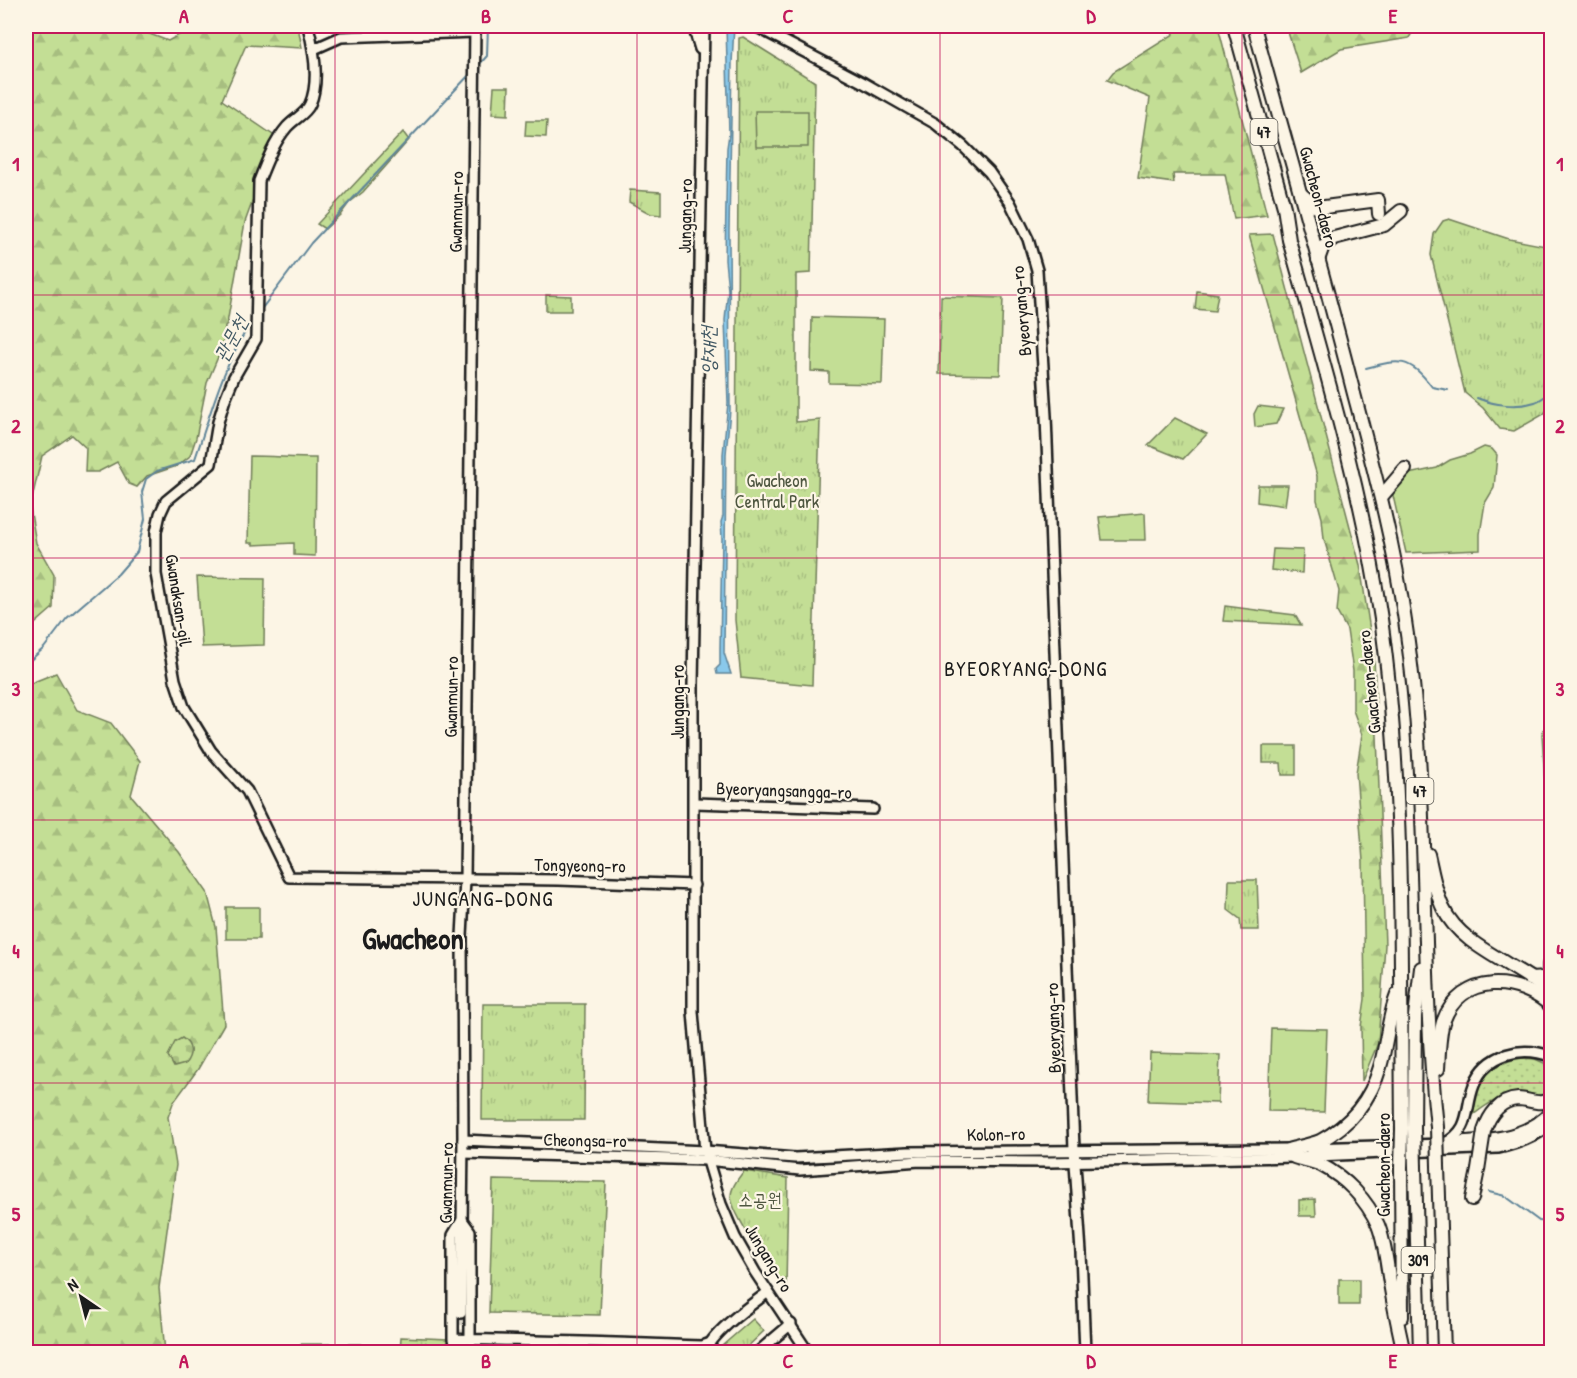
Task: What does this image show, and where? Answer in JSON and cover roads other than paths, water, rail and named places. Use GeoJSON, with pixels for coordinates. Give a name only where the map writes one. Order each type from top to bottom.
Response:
{"type":"FeatureCollection","features":[{"type":"Feature","properties":{"kind":"highway","name":"Gwacheon-daero"},"geometry":{"type":"LineString","coordinates":[[1234,26],[1284,207],[1289,240],[1356,494],[1367,539],[1380,618],[1396,762],[1400,988],[1408,1129],[1401,1168],[1403,1348]]}},
{"type":"Feature","properties":{"kind":"highway","name":"Gwacheon-daero"},"geometry":{"type":"LineString","coordinates":[[1254,26],[1381,498],[1405,619],[1415,697],[1432,1088],[1437,1127],[1441,1198]]}},
{"type":"Feature","properties":{"kind":"highway"},"geometry":{"type":"LineString","coordinates":[[1300,193],[1317,208],[1378,200],[1379,214]]}},
{"type":"Feature","properties":{"kind":"highway"},"geometry":{"type":"LineString","coordinates":[[1318,260],[1323,246],[1334,238],[1384,225],[1401,211]]}},
{"type":"Feature","properties":{"kind":"highway"},"geometry":{"type":"LineString","coordinates":[[1381,498],[1405,469]]}},
{"type":"Feature","properties":{"kind":"highway"},"geometry":{"type":"LineString","coordinates":[[1422,832],[1443,908],[1456,927],[1476,944],[1551,995]]}},
{"type":"Feature","properties":{"kind":"highway","name":"309"},"geometry":{"type":"LineString","coordinates":[[1420,1353],[1415,1167],[1408,1129],[1415,1016],[1425,934]]}},
{"type":"Feature","properties":{"kind":"highway"},"geometry":{"type":"LineString","coordinates":[[1530,979],[1549,976],[1549,965]]}},
{"type":"Feature","properties":{"kind":"highway"},"geometry":{"type":"LineString","coordinates":[[1530,979],[1551,985]]}},
{"type":"Feature","properties":{"kind":"highway"},"geometry":{"type":"LineString","coordinates":[[1437,1127],[1439,1054],[1443,1022],[1454,1003],[1483,984],[1500,984],[1531,991],[1551,1007]]}},
{"type":"Feature","properties":{"kind":"highway"},"geometry":{"type":"LineString","coordinates":[[1291,1153],[1319,1141],[1361,1108],[1372,1090],[1381,1067],[1391,1010],[1400,988]]}},
{"type":"Feature","properties":{"kind":"highway"},"geometry":{"type":"LineString","coordinates":[[1472,1199],[1488,1118],[1501,1105],[1519,1099],[1539,1103],[1551,1098]]}},
{"type":"Feature","properties":{"kind":"highway"},"geometry":{"type":"LineString","coordinates":[[1444,1144],[1500,1138],[1520,1133],[1536,1125],[1551,1111]]}},
{"type":"Feature","properties":{"kind":"highway"},"geometry":{"type":"LineString","coordinates":[[1291,1153],[1320,1165],[1338,1176],[1356,1191],[1369,1209],[1384,1245],[1391,1293],[1403,1348]]}},
{"type":"Feature","properties":{"kind":"highway"},"geometry":{"type":"LineString","coordinates":[[1478,1170],[1486,1183]]}},
{"type":"Feature","properties":{"kind":"highway"},"geometry":{"type":"LineString","coordinates":[[1441,1198],[1448,1224],[1451,1353]]}},
{"type":"Feature","properties":{"kind":"highway","name":"47"},"geometry":{"type":"LineString","coordinates":[[1441,1198],[1444,1353]]}},
{"type":"Feature","properties":{"kind":"street","name":"Gwanaksan-gil"},"geometry":{"type":"LineString","coordinates":[[308,26],[314,49],[314,92],[309,107],[287,127],[268,158],[259,181],[256,339],[234,377],[222,411],[211,464],[166,501],[156,532],[156,574],[175,680],[184,707],[211,751],[247,791],[289,877],[465,880]]}},
{"type":"Feature","properties":{"kind":"street"},"geometry":{"type":"LineString","coordinates":[[693,26],[704,61]]}},
{"type":"Feature","properties":{"kind":"street","name":"Jungang-ro"},"geometry":{"type":"LineString","coordinates":[[704,26],[693,673],[693,1012],[706,1156],[735,1237],[768,1293],[791,1324],[808,1353]]}},
{"type":"Feature","properties":{"kind":"street","name":"Byeoryang-ro"},"geometry":{"type":"LineString","coordinates":[[755,26],[936,124],[963,146],[989,172],[1010,202],[1025,232],[1037,270],[1046,416],[1074,1149],[1085,1353]]}},
{"type":"Feature","properties":{"kind":"street"},"geometry":{"type":"LineString","coordinates":[[314,49],[341,37],[475,28]]}},
{"type":"Feature","properties":{"kind":"street","name":"Gwanmun-ro"},"geometry":{"type":"LineString","coordinates":[[461,1313],[462,936],[465,880],[475,28]]}},
{"type":"Feature","properties":{"kind":"street","name":"Byeoryangsangga-ro"},"geometry":{"type":"LineString","coordinates":[[694,803],[873,809]]}},
{"type":"Feature","properties":{"kind":"street","name":"Tongyeong-ro"},"geometry":{"type":"LineString","coordinates":[[465,880],[559,880],[694,885]]}},
{"type":"Feature","properties":{"kind":"street"},"geometry":{"type":"LineString","coordinates":[[1291,1153],[1444,1144],[1460,1132],[1467,1120],[1474,1085],[1482,1071],[1495,1060],[1509,1052],[1524,1050],[1540,1052],[1551,1057]]}},
{"type":"Feature","properties":{"kind":"street"},"geometry":{"type":"LineString","coordinates":[[706,1156],[800,1170],[920,1161],[1075,1161],[1498,1148],[1519,1144],[1540,1133],[1551,1124]]}},
{"type":"Feature","properties":{"kind":"street","name":"Cheongsa-ro"},"geometry":{"type":"LineString","coordinates":[[463,1140],[706,1156]]}},
{"type":"Feature","properties":{"kind":"street","name":"Kolon-ro"},"geometry":{"type":"LineString","coordinates":[[706,1156],[795,1158],[908,1152],[1074,1149],[1291,1153]]}},
{"type":"Feature","properties":{"kind":"street","name":"Cheongsa-ro"},"geometry":{"type":"LineString","coordinates":[[463,1153],[706,1156]]}},
{"type":"Feature","properties":{"kind":"street"},"geometry":{"type":"LineString","coordinates":[[470,1340],[470,1231],[462,1220],[453,1235],[453,1339],[470,1340],[702,1346],[707,1348],[742,1311],[768,1293]]}},
{"type":"Feature","properties":{"kind":"street"},"geometry":{"type":"LineString","coordinates":[[758,1353],[791,1324]]}},
{"type":"Feature","properties":{"kind":"water"},"geometry":{"type":"Polygon","coordinates":[[[726,26],[734,26],[729,230],[730,410],[726,454],[724,653],[731,674],[717,674],[716,669],[720,665],[723,454],[728,403],[725,320],[728,290],[725,260],[729,134],[726,26]]]}},
{"type":"Feature","properties":{"kind":"waterway","name":"관문천"},"geometry":{"type":"LineString","coordinates":[[477,67],[487,56],[488,26]]}},
{"type":"Feature","properties":{"kind":"waterway","name":"관문천"},"geometry":{"type":"LineString","coordinates":[[260,311],[311,243],[471,73]]}},
{"type":"Feature","properties":{"kind":"waterway","name":"관문천"},"geometry":{"type":"LineString","coordinates":[[26,664],[44,648],[67,618],[118,574],[137,552],[145,519],[142,492],[146,479],[157,471],[195,459],[226,370],[253,320]]}},
{"type":"Feature","properties":{"kind":"waterway"},"geometry":{"type":"LineString","coordinates":[[1366,368],[1387,363],[1403,363],[1417,370],[1432,387],[1448,390]]}},
{"type":"Feature","properties":{"kind":"waterway"},"geometry":{"type":"LineString","coordinates":[[1477,398],[1498,404],[1521,405],[1537,401],[1552,392]]}},
{"type":"Feature","properties":{"kind":"waterway"},"geometry":{"type":"LineString","coordinates":[[1489,1192],[1505,1196],[1539,1221],[1552,1222]]}},
{"type":"Feature","properties":{"kind":"tunnel"},"geometry":{"type":"LineString","coordinates":[[460,1352],[461,1313]]}},
{"type":"Feature","properties":{"kind":"district","name":"BYEORYANG-DONG"},"geometry":{"type":"Point","coordinates":[1026,668]}},
{"type":"Feature","properties":{"kind":"district","name":"JUNGANG-DONG"},"geometry":{"type":"Point","coordinates":[483,898]}},
{"type":"Feature","properties":{"kind":"district","name":"Gwacheon"},"geometry":{"type":"Point","coordinates":[413,938]}},
{"type":"Feature","properties":{"kind":"water label","name":"양재천"},"geometry":{"type":"Point","coordinates":[707,350]}},
{"type":"Feature","properties":{"kind":"park label","name":"Gwacheon Central Park"},"geometry":{"type":"Point","coordinates":[777,490]}},
{"type":"Feature","properties":{"kind":"park label","name":"소공원"},"geometry":{"type":"Point","coordinates":[760,1199]}}]}
